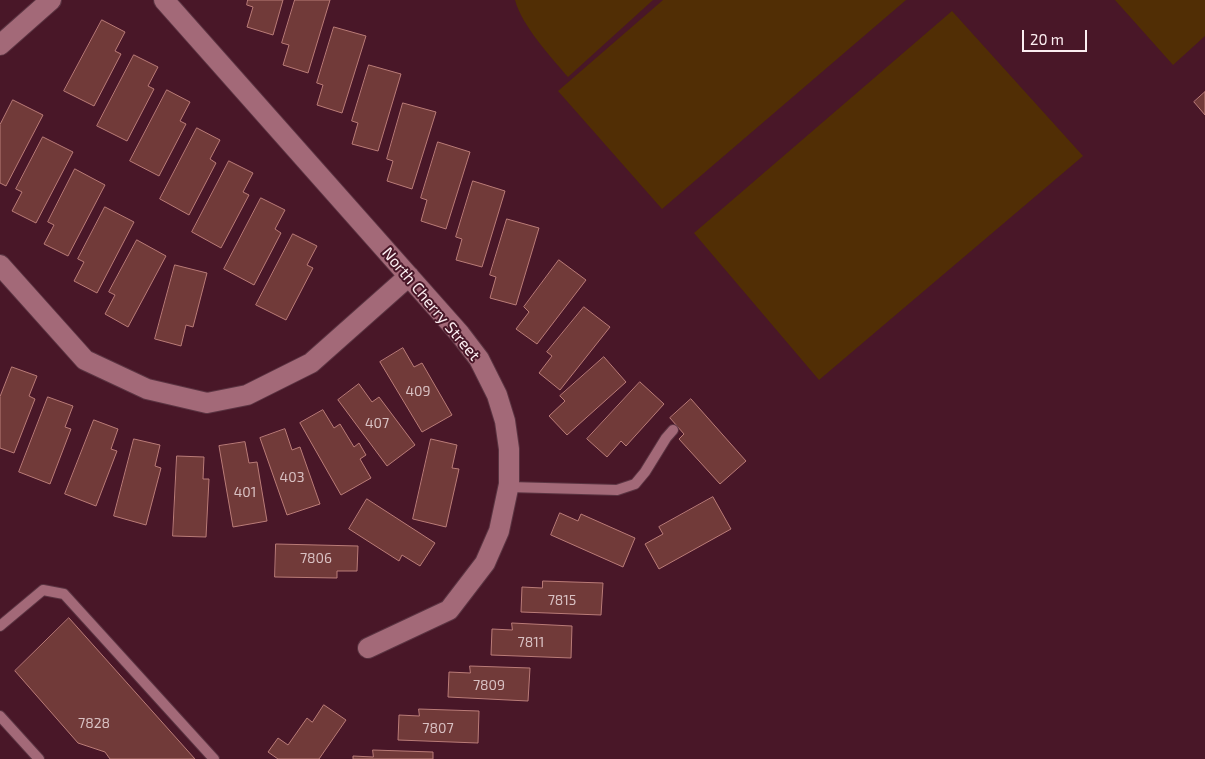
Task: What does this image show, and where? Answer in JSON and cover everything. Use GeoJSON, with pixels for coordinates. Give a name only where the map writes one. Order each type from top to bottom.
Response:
{"type":"FeatureCollection","features":[{"type":"Feature","properties":{"kind":"street"},"geometry":{"type":"LineString","coordinates":[[0,45],[51,0]]}},
{"type":"Feature","properties":{"kind":"street","name":"North Cherry Street"},"geometry":{"type":"LineString","coordinates":[[164,0],[460,334],[479,359],[497,395],[505,421],[510,448],[508,487],[500,531],[485,563],[449,610],[368,648]]}},
{"type":"Feature","properties":{"kind":"street"},"geometry":{"type":"LineString","coordinates":[[0,265],[85,360],[147,388],[206,403],[247,394],[311,364],[409,276]]}},
{"type":"Feature","properties":{"kind":"lane"},"geometry":{"type":"LineString","coordinates":[[508,487],[617,490],[635,484],[673,430]]}},
{"type":"Feature","properties":{"kind":"lane"},"geometry":{"type":"LineString","coordinates":[[0,626],[43,590],[64,594],[214,759]]}},
{"type":"Feature","properties":{"kind":"lane"},"geometry":{"type":"LineString","coordinates":[[0,716],[40,759]]}},
{"type":"Feature","properties":{"kind":"shaded area"},"geometry":{"type":"Polygon","coordinates":[[[515,0],[653,0],[568,77],[530,31],[515,0]]]}},
{"type":"Feature","properties":{"kind":"shaded area"},"geometry":{"type":"Polygon","coordinates":[[[663,0],[906,0],[662,209],[558,91],[663,0]]]}},
{"type":"Feature","properties":{"kind":"shaded area"},"geometry":{"type":"Polygon","coordinates":[[[1115,0],[1205,0],[1205,36],[1173,65],[1115,0]]]}},
{"type":"Feature","properties":{"kind":"shaded area"},"geometry":{"type":"Polygon","coordinates":[[[952,11],[1083,156],[819,380],[694,233],[952,11]]]}},
{"type":"Feature","properties":{"kind":"building"},"geometry":{"type":"Polygon","coordinates":[[[248,0],[283,0],[273,35],[247,27],[253,7],[247,5],[248,0]]]}},
{"type":"Feature","properties":{"kind":"building"},"geometry":{"type":"Polygon","coordinates":[[[295,0],[330,0],[308,73],[283,65],[289,45],[282,43],[295,0]]]}},
{"type":"Feature","properties":{"kind":"building"},"geometry":{"type":"Polygon","coordinates":[[[102,20],[125,32],[115,51],[121,54],[94,106],[64,91],[102,20]]]}},
{"type":"Feature","properties":{"kind":"building"},"geometry":{"type":"Polygon","coordinates":[[[334,27],[366,36],[342,113],[317,105],[323,85],[317,83],[334,27]]]}},
{"type":"Feature","properties":{"kind":"building"},"geometry":{"type":"Polygon","coordinates":[[[134,55],[158,67],[148,86],[154,89],[127,141],[97,126],[134,55]]]}},
{"type":"Feature","properties":{"kind":"building"},"geometry":{"type":"Polygon","coordinates":[[[369,65],[401,74],[378,151],[352,144],[358,123],[352,121],[369,65]]]}},
{"type":"Feature","properties":{"kind":"building"},"geometry":{"type":"Polygon","coordinates":[[[167,90],[190,102],[180,121],[186,124],[159,176],[130,161],[167,90]]]}},
{"type":"Feature","properties":{"kind":"building"},"geometry":{"type":"Polygon","coordinates":[[[1205,92],[1205,115],[1194,102],[1205,92]]]}},
{"type":"Feature","properties":{"kind":"building"},"geometry":{"type":"Polygon","coordinates":[[[13,100],[43,115],[6,186],[0,183],[0,125],[13,100]]]}},
{"type":"Feature","properties":{"kind":"building"},"geometry":{"type":"Polygon","coordinates":[[[403,103],[436,112],[412,189],[387,181],[393,161],[387,159],[403,103]]]}},
{"type":"Feature","properties":{"kind":"building"},"geometry":{"type":"Polygon","coordinates":[[[197,128],[220,140],[210,159],[216,163],[189,215],[160,199],[197,128]]]}},
{"type":"Feature","properties":{"kind":"building"},"geometry":{"type":"Polygon","coordinates":[[[43,137],[73,152],[36,223],[12,211],[22,192],[16,189],[43,137]]]}},
{"type":"Feature","properties":{"kind":"building"},"geometry":{"type":"Polygon","coordinates":[[[438,142],[470,152],[446,229],[421,221],[427,200],[421,198],[438,142]]]}},
{"type":"Feature","properties":{"kind":"building"},"geometry":{"type":"Polygon","coordinates":[[[229,161],[253,173],[243,192],[249,195],[221,248],[192,232],[229,161]]]}},
{"type":"Feature","properties":{"kind":"building"},"geometry":{"type":"Polygon","coordinates":[[[75,169],[105,185],[68,256],[44,244],[54,225],[48,222],[75,169]]]}},
{"type":"Feature","properties":{"kind":"building"},"geometry":{"type":"Polygon","coordinates":[[[473,181],[505,191],[482,267],[456,260],[462,239],[456,237],[473,181]]]}},
{"type":"Feature","properties":{"kind":"building"},"geometry":{"type":"Polygon","coordinates":[[[261,198],[285,210],[275,229],[281,233],[254,285],[224,269],[261,198]]]}},
{"type":"Feature","properties":{"kind":"building"},"geometry":{"type":"Polygon","coordinates":[[[105,207],[134,222],[97,293],[74,281],[84,262],[78,259],[105,207]]]}},
{"type":"Feature","properties":{"kind":"building"},"geometry":{"type":"Polygon","coordinates":[[[507,219],[539,228],[516,305],[490,298],[496,277],[490,275],[507,219]]]}},
{"type":"Feature","properties":{"kind":"building"},"geometry":{"type":"Polygon","coordinates":[[[293,234],[317,246],[307,265],[313,268],[286,320],[256,305],[293,234]]]}},
{"type":"Feature","properties":{"kind":"building"},"geometry":{"type":"Polygon","coordinates":[[[137,240],[166,256],[128,327],[105,314],[115,295],[109,292],[137,240]]]}},
{"type":"Feature","properties":{"kind":"building"},"geometry":{"type":"Polygon","coordinates":[[[559,260],[586,280],[537,344],[516,329],[529,312],[524,307],[559,260]]]}},
{"type":"Feature","properties":{"kind":"building"},"geometry":{"type":"Polygon","coordinates":[[[175,265],[207,273],[193,327],[186,325],[181,346],[155,339],[175,265]]]}},
{"type":"Feature","properties":{"kind":"building"},"geometry":{"type":"Polygon","coordinates":[[[584,307],[610,327],[560,390],[539,373],[552,356],[547,352],[584,307]]]}},
{"type":"Feature","properties":{"kind":"building"},"geometry":{"type":"Polygon","coordinates":[[[403,348],[414,367],[422,363],[452,415],[422,432],[380,362],[403,348]]]}},
{"type":"Feature","properties":{"kind":"building"},"geometry":{"type":"Polygon","coordinates":[[[604,357],[626,382],[567,435],[549,416],[565,401],[560,396],[604,357]]]}},
{"type":"Feature","properties":{"kind":"building"},"geometry":{"type":"Polygon","coordinates":[[[12,367],[37,376],[29,396],[35,399],[14,453],[0,448],[0,397],[12,367]]]}},
{"type":"Feature","properties":{"kind":"building"},"geometry":{"type":"Polygon","coordinates":[[[640,382],[664,404],[626,446],[621,441],[607,457],[587,439],[640,382]]]}},
{"type":"Feature","properties":{"kind":"building"},"geometry":{"type":"Polygon","coordinates":[[[359,384],[372,402],[379,397],[415,445],[387,466],[338,400],[359,384]]]}},
{"type":"Feature","properties":{"kind":"building"},"geometry":{"type":"Polygon","coordinates":[[[48,397],[73,406],[65,427],[71,429],[50,484],[19,472],[48,397]]]}},
{"type":"Feature","properties":{"kind":"building"},"geometry":{"type":"Polygon","coordinates":[[[691,399],[746,461],[720,484],[679,439],[684,434],[670,418],[691,399]]]}},
{"type":"Feature","properties":{"kind":"building"},"geometry":{"type":"Polygon","coordinates":[[[323,410],[334,428],[340,424],[354,447],[359,443],[366,455],[360,459],[371,478],[341,495],[300,423],[323,410]]]}},
{"type":"Feature","properties":{"kind":"building"},"geometry":{"type":"Polygon","coordinates":[[[94,420],[118,429],[111,449],[117,451],[96,506],[65,494],[94,420]]]}},
{"type":"Feature","properties":{"kind":"building"},"geometry":{"type":"Polygon","coordinates":[[[285,429],[292,450],[300,447],[320,504],[287,515],[260,438],[285,429]]]}},
{"type":"Feature","properties":{"kind":"building"},"geometry":{"type":"Polygon","coordinates":[[[134,439],[160,445],[155,466],[161,468],[146,525],[114,516],[134,439]]]}},
{"type":"Feature","properties":{"kind":"building"},"geometry":{"type":"Polygon","coordinates":[[[431,439],[457,445],[452,468],[459,469],[446,527],[413,519],[431,439]]]}},
{"type":"Feature","properties":{"kind":"building"},"geometry":{"type":"Polygon","coordinates":[[[245,442],[249,463],[257,462],[267,521],[233,527],[219,446],[245,442]]]}},
{"type":"Feature","properties":{"kind":"building"},"geometry":{"type":"Polygon","coordinates":[[[177,456],[204,457],[203,479],[209,479],[206,537],[173,536],[177,456]]]}},
{"type":"Feature","properties":{"kind":"building"},"geometry":{"type":"Polygon","coordinates":[[[713,497],[731,529],[659,569],[645,544],[663,534],[659,527],[713,497]]]}},
{"type":"Feature","properties":{"kind":"building"},"geometry":{"type":"Polygon","coordinates":[[[367,499],[435,543],[420,566],[402,555],[399,561],[349,529],[367,499]]]}},
{"type":"Feature","properties":{"kind":"building"},"geometry":{"type":"Polygon","coordinates":[[[560,513],[578,521],[581,514],[635,538],[623,567],[551,535],[560,513]]]}},
{"type":"Feature","properties":{"kind":"building"},"geometry":{"type":"Polygon","coordinates":[[[276,544],[358,546],[357,571],[337,571],[337,578],[275,577],[276,544]]]}},
{"type":"Feature","properties":{"kind":"building"},"geometry":{"type":"Polygon","coordinates":[[[543,581],[603,583],[601,615],[521,612],[522,587],[542,588],[543,581]]]}},
{"type":"Feature","properties":{"kind":"building"},"geometry":{"type":"Polygon","coordinates":[[[69,618],[195,759],[110,759],[105,752],[78,743],[15,671],[69,618]]]}},
{"type":"Feature","properties":{"kind":"building"},"geometry":{"type":"Polygon","coordinates":[[[512,623],[572,626],[571,658],[491,655],[492,629],[512,630],[512,623]]]}},
{"type":"Feature","properties":{"kind":"building"},"geometry":{"type":"Polygon","coordinates":[[[470,666],[530,668],[528,701],[448,697],[449,672],[470,673],[470,666]]]}},
{"type":"Feature","properties":{"kind":"building"},"geometry":{"type":"Polygon","coordinates":[[[324,705],[346,720],[319,759],[278,759],[268,752],[278,738],[288,745],[307,718],[312,722],[324,705]]]}},
{"type":"Feature","properties":{"kind":"building"},"geometry":{"type":"Polygon","coordinates":[[[419,709],[479,711],[478,743],[398,740],[399,715],[419,716],[419,709]]]}},
{"type":"Feature","properties":{"kind":"building"},"geometry":{"type":"Polygon","coordinates":[[[373,750],[433,752],[433,759],[353,759],[353,756],[373,757],[373,750]]]}}]}
